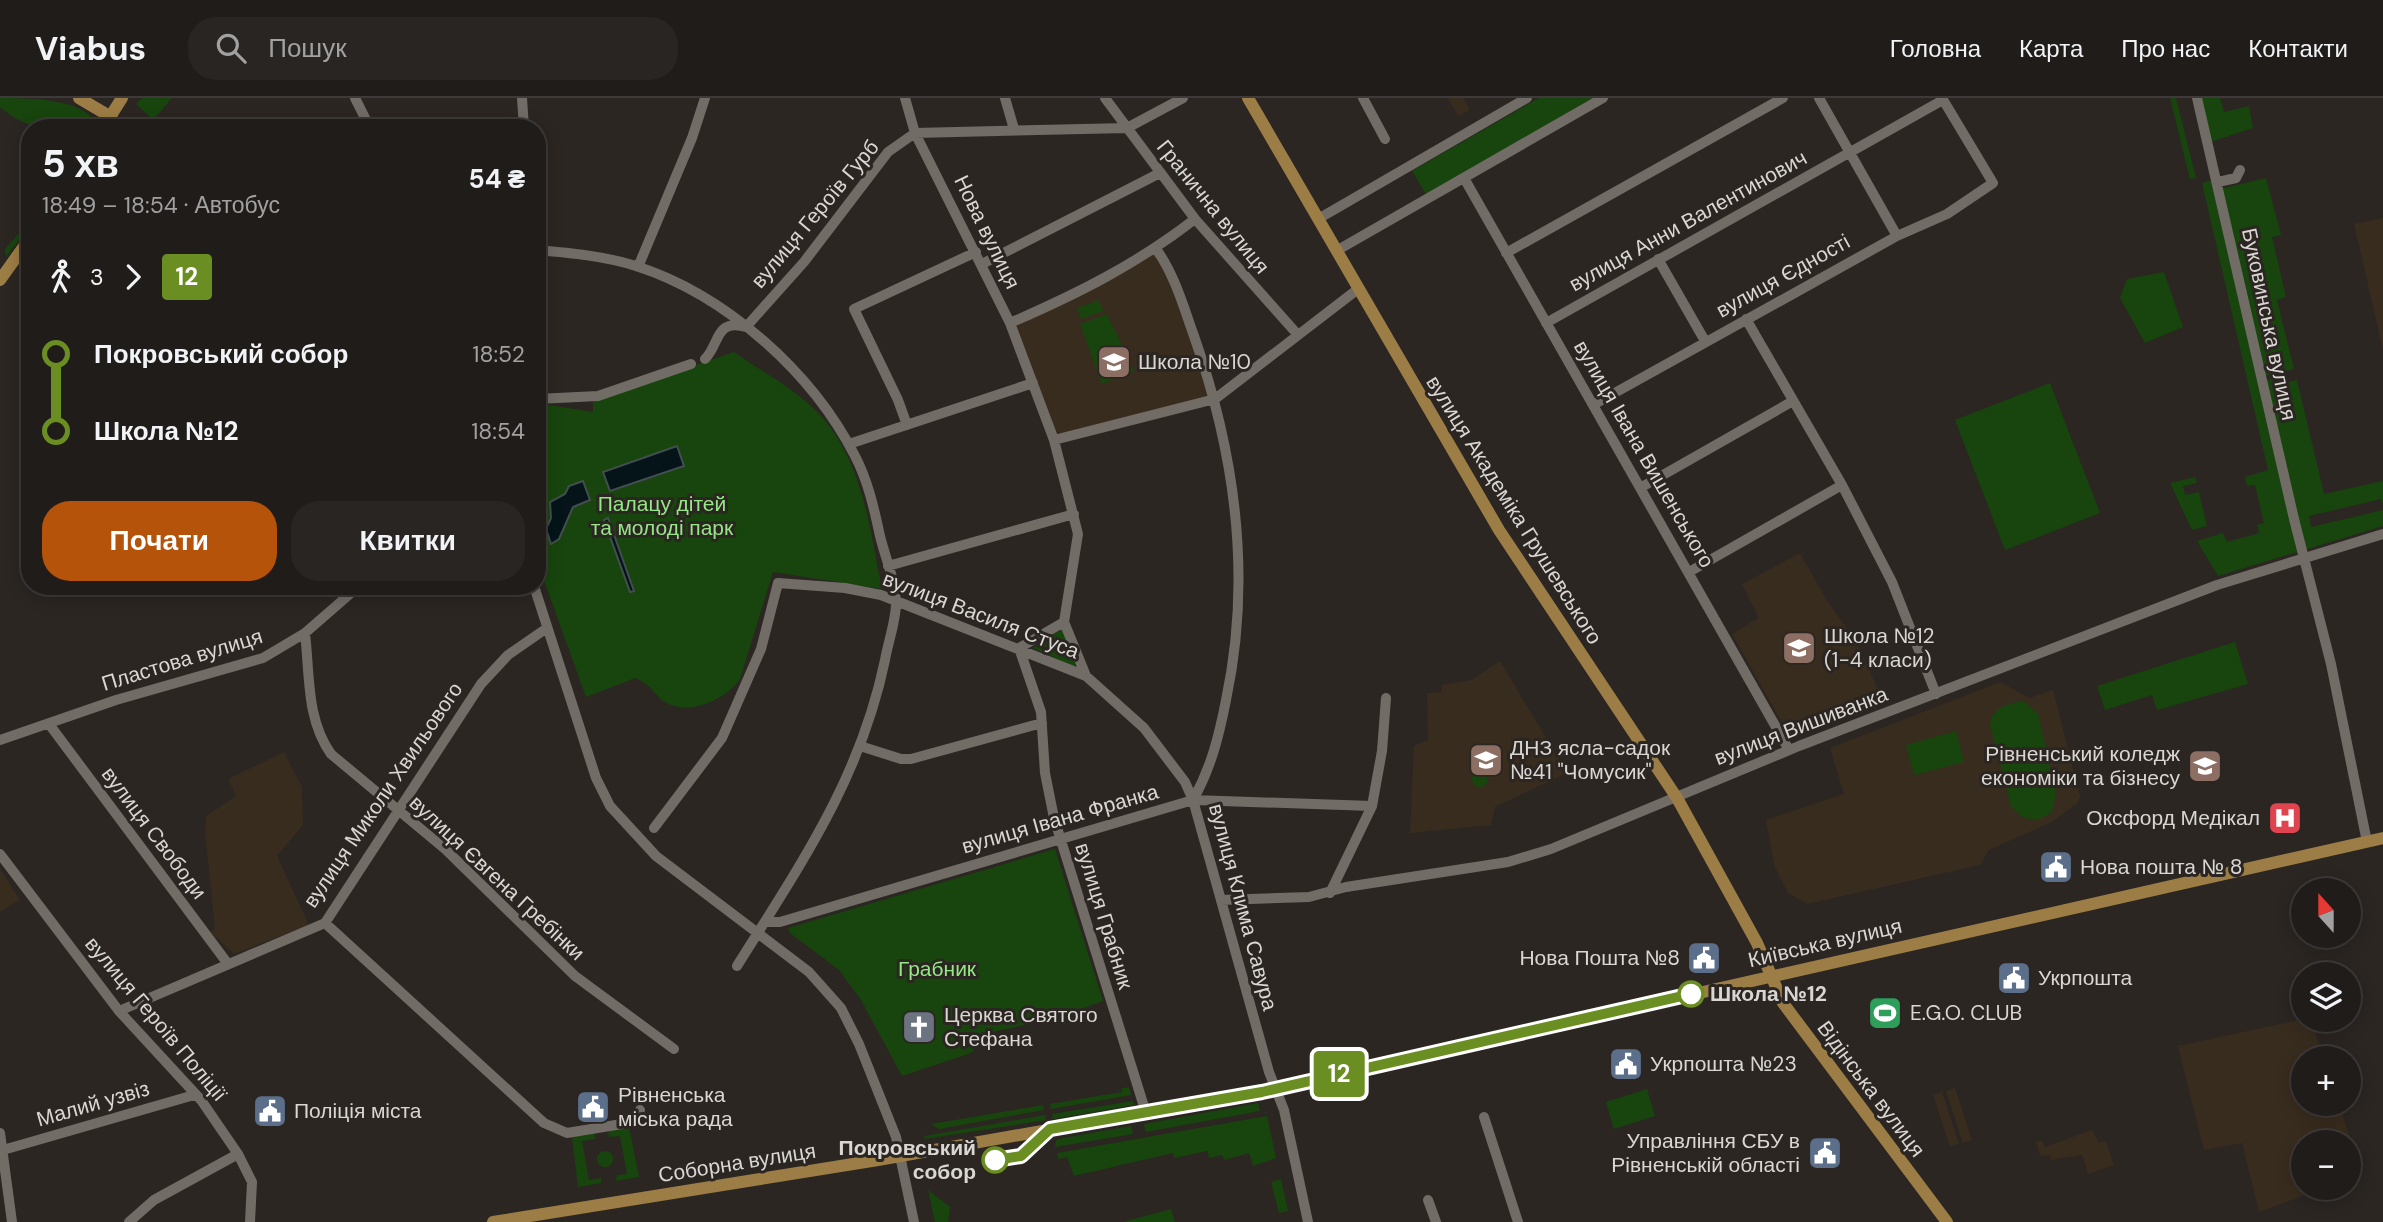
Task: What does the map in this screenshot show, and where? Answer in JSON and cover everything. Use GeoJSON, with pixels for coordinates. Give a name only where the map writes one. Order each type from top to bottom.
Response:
{"type":"FeatureCollection","features":[{"type":"Feature","properties":{"kind":"main road"},"geometry":{"type":"LineString","coordinates":[[79,98],[104,119]]}},
{"type":"Feature","properties":{"kind":"main road"},"geometry":{"type":"LineString","coordinates":[[109,119],[122,98]]}},
{"type":"Feature","properties":{"kind":"main road","name":"вулиця Академіка Грушевського"},"geometry":{"type":"LineString","coordinates":[[1248,98],[1520,563],[1677,798],[1757,943],[1771,975]]}},
{"type":"Feature","properties":{"kind":"main road"},"geometry":{"type":"LineString","coordinates":[[2,275],[21,250]]}},
{"type":"Feature","properties":{"kind":"main road","name":"Київська вулиця"},"geometry":{"type":"LineString","coordinates":[[1276,1089],[2383,838]]}},
{"type":"Feature","properties":{"kind":"main road","name":"Відінська вулиця"},"geometry":{"type":"LineString","coordinates":[[1771,975],[1790,1013],[1947,1222]]}},
{"type":"Feature","properties":{"kind":"main road","name":"Соборна вулиця"},"geometry":{"type":"LineString","coordinates":[[493,1222],[900,1156],[1276,1089]]}},
{"type":"Feature","properties":{"kind":"street"},"geometry":{"type":"LineString","coordinates":[[355,98],[366,119]]}},
{"type":"Feature","properties":{"kind":"street"},"geometry":{"type":"LineString","coordinates":[[522,98],[523,119]]}},
{"type":"Feature","properties":{"kind":"street"},"geometry":{"type":"LineString","coordinates":[[638,267],[692,138],[705,98]]}},
{"type":"Feature","properties":{"kind":"street","name":"Нова вулиця"},"geometry":{"type":"LineString","coordinates":[[905,98],[915,133],[1010,323],[1054,440],[1078,534],[1076,564],[1064,622]]}},
{"type":"Feature","properties":{"kind":"street"},"geometry":{"type":"LineString","coordinates":[[1006,98],[1014,129]]}},
{"type":"Feature","properties":{"kind":"street","name":"Гранична вулиця"},"geometry":{"type":"LineString","coordinates":[[1105,98],[1113,114],[1127,128],[1158,174],[1298,335]]}},
{"type":"Feature","properties":{"kind":"street"},"geometry":{"type":"LineString","coordinates":[[915,133],[1127,128],[1183,98]]}},
{"type":"Feature","properties":{"kind":"street"},"geometry":{"type":"LineString","coordinates":[[1363,98],[1385,139]]}},
{"type":"Feature","properties":{"kind":"street"},"geometry":{"type":"LineString","coordinates":[[1318,219],[1527,98]]}},
{"type":"Feature","properties":{"kind":"street"},"geometry":{"type":"LineString","coordinates":[[1336,251],[1603,98]]}},
{"type":"Feature","properties":{"kind":"street"},"geometry":{"type":"LineString","coordinates":[[1506,253],[1783,98]]}},
{"type":"Feature","properties":{"kind":"street"},"geometry":{"type":"LineString","coordinates":[[1819,98],[1897,236]]}},
{"type":"Feature","properties":{"kind":"street","name":"Буковинська вулиця"},"geometry":{"type":"LineString","coordinates":[[2197,98],[2264,395],[2331,664],[2367,842]]}},
{"type":"Feature","properties":{"kind":"street","name":"вулиця Анни Валентинович"},"geometry":{"type":"LineString","coordinates":[[1546,323],[1943,99]]}},
{"type":"Feature","properties":{"kind":"street","name":"вулиця Єдності"},"geometry":{"type":"LineString","coordinates":[[1593,405],[1897,236],[1947,214],[1993,183],[1943,99]]}},
{"type":"Feature","properties":{"kind":"street","name":"вулиця Героїв Гурб"},"geometry":{"type":"LineString","coordinates":[[705,359],[727,326],[734,323],[746,327],[804,262],[888,152],[915,133]]}},
{"type":"Feature","properties":{"kind":"street"},"geometry":{"type":"LineString","coordinates":[[2218,182],[2236,178],[2240,170]]}},
{"type":"Feature","properties":{"kind":"street"},"geometry":{"type":"LineString","coordinates":[[982,264],[1158,174]]}},
{"type":"Feature","properties":{"kind":"street","name":"вулиця Івана Вишенського"},"geometry":{"type":"LineString","coordinates":[[1464,178],[1789,750]]}},
{"type":"Feature","properties":{"kind":"street"},"geometry":{"type":"LineString","coordinates":[[1010,323],[1099,283],[1156,249],[1195,219]]}},
{"type":"Feature","properties":{"kind":"street","name":"вулиця Клима Савура"},"geometry":{"type":"LineString","coordinates":[[1156,249],[1183,306],[1214,399],[1233,497],[1238,613],[1234,660],[1209,774],[1193,800],[1284,1110],[1308,1222]]}},
{"type":"Feature","properties":{"kind":"street"},"geometry":{"type":"LineString","coordinates":[[546,251],[601,257],[638,267],[708,301],[746,327],[790,368],[849,444],[867,484],[896,602],[881,678],[860,746],[829,819],[737,967]]}},
{"type":"Feature","properties":{"kind":"street"},"geometry":{"type":"LineString","coordinates":[[907,425],[898,400],[854,309],[976,252]]}},
{"type":"Feature","properties":{"kind":"street"},"geometry":{"type":"LineString","coordinates":[[1658,259],[1705,341]]}},
{"type":"Feature","properties":{"kind":"street"},"geometry":{"type":"LineString","coordinates":[[1054,440],[1214,399],[1358,289]]}},
{"type":"Feature","properties":{"kind":"street"},"geometry":{"type":"LineString","coordinates":[[1746,319],[1842,485],[1892,582],[1936,694]]}},
{"type":"Feature","properties":{"kind":"street"},"geometry":{"type":"LineString","coordinates":[[546,399],[598,396],[691,364]]}},
{"type":"Feature","properties":{"kind":"street"},"geometry":{"type":"LineString","coordinates":[[849,444],[1033,383]]}},
{"type":"Feature","properties":{"kind":"street"},"geometry":{"type":"LineString","coordinates":[[1640,488],[1793,401]]}},
{"type":"Feature","properties":{"kind":"street"},"geometry":{"type":"LineString","coordinates":[[1689,572],[1842,485]]}},
{"type":"Feature","properties":{"kind":"street"},"geometry":{"type":"LineString","coordinates":[[888,566],[1074,514]]}},
{"type":"Feature","properties":{"kind":"street","name":"вулиця Вишиванка"},"geometry":{"type":"LineString","coordinates":[[1221,900],[1308,897],[1346,887],[1508,862],[1551,849],[1789,750],[2217,585],[2383,534]]}},
{"type":"Feature","properties":{"kind":"street","name":"вулиця Василя Стуса"},"geometry":{"type":"LineString","coordinates":[[654,828],[722,738],[761,649],[778,583],[845,588],[881,595],[1086,676]]}},
{"type":"Feature","properties":{"kind":"street","name":"Пластова вулиця"},"geometry":{"type":"LineString","coordinates":[[0,740],[175,682],[263,658],[305,634],[349,595]]}},
{"type":"Feature","properties":{"kind":"street"},"geometry":{"type":"LineString","coordinates":[[537,595],[596,778],[610,806],[656,856],[809,972],[841,1008],[876,1084],[896,1137],[914,1222]]}},
{"type":"Feature","properties":{"kind":"street"},"geometry":{"type":"LineString","coordinates":[[1019,648],[1064,622],[1086,676],[1144,728],[1185,782],[1193,800]]}},
{"type":"Feature","properties":{"kind":"street","name":"вулиця Миколи Хвильового"},"geometry":{"type":"LineString","coordinates":[[119,1011],[324,923],[481,684],[508,655],[547,628]]}},
{"type":"Feature","properties":{"kind":"street","name":"вулиця Євгена Гребінки"},"geometry":{"type":"LineString","coordinates":[[305,634],[312,713],[324,744],[341,765],[451,855],[575,976],[674,1049]]}},
{"type":"Feature","properties":{"kind":"street","name":"вулиця Грабник"},"geometry":{"type":"LineString","coordinates":[[1019,648],[1037,695],[1048,793],[1060,839],[1146,1113]]}},
{"type":"Feature","properties":{"kind":"street"},"geometry":{"type":"LineString","coordinates":[[1330,893],[1372,806],[1381,762],[1386,698]]}},
{"type":"Feature","properties":{"kind":"street"},"geometry":{"type":"LineString","coordinates":[[860,746],[901,759],[911,759],[1042,723]]}},
{"type":"Feature","properties":{"kind":"street","name":"вулиця Свободи"},"geometry":{"type":"LineString","coordinates":[[49,724],[228,964]]}},
{"type":"Feature","properties":{"kind":"street","name":"вулиця Івана Франка"},"geometry":{"type":"LineString","coordinates":[[765,922],[780,922],[1193,800],[1372,806]]}},
{"type":"Feature","properties":{"kind":"street","name":"вулиця Героїв Поліції"},"geometry":{"type":"LineString","coordinates":[[0,853],[119,1011],[194,1095],[238,1154],[252,1182],[250,1222]]}},
{"type":"Feature","properties":{"kind":"street"},"geometry":{"type":"LineString","coordinates":[[324,923],[544,1123],[568,1133],[634,1122],[640,1110]]}},
{"type":"Feature","properties":{"kind":"street","name":"Малий узвіз"},"geometry":{"type":"LineString","coordinates":[[3,1150],[194,1095]]}},
{"type":"Feature","properties":{"kind":"street"},"geometry":{"type":"LineString","coordinates":[[1484,1117],[1518,1222]]}},
{"type":"Feature","properties":{"kind":"street"},"geometry":{"type":"LineString","coordinates":[[0,1133],[4,1195],[12,1222]]}},
{"type":"Feature","properties":{"kind":"street"},"geometry":{"type":"LineString","coordinates":[[129,1222],[155,1200],[238,1154]]}},
{"type":"Feature","properties":{"kind":"street"},"geometry":{"type":"LineString","coordinates":[[1428,1200],[1436,1222]]}},
{"type":"Feature","properties":{"kind":"shaded area"},"geometry":{"type":"Polygon","coordinates":[[[1448,98],[1463,98],[1470,110],[1458,116],[1448,98]]]}},
{"type":"Feature","properties":{"kind":"shaded area"},"geometry":{"type":"Polygon","coordinates":[[[2383,218],[2383,350],[2354,224],[2383,218]]]}},
{"type":"Feature","properties":{"kind":"shaded area","name":"Школа №10"},"geometry":{"type":"Polygon","coordinates":[[[1156,249],[1215,399],[1054,440],[1010,323],[1156,249]]]}},
{"type":"Feature","properties":{"kind":"shaded area"},"geometry":{"type":"Polygon","coordinates":[[[677,446],[684,466],[610,491],[603,472],[677,446]]]}},
{"type":"Feature","properties":{"kind":"shaded area"},"geometry":{"type":"Polygon","coordinates":[[[583,481],[590,500],[573,507],[559,539],[551,544],[546,529],[551,518],[550,502],[565,494],[569,486],[583,481]]]}},
{"type":"Feature","properties":{"kind":"shaded area"},"geometry":{"type":"Polygon","coordinates":[[[608,518],[634,591],[630,592],[604,520],[608,518]]]}},
{"type":"Feature","properties":{"kind":"shaded area","name":"Школа №12 (1-4 класи)"},"geometry":{"type":"Polygon","coordinates":[[[1800,553],[1826,599],[1856,641],[1883,700],[1790,737],[1732,634],[1759,618],[1742,584],[1800,553]]]}},
{"type":"Feature","properties":{"kind":"shaded area","name":"ДНЗ ясла-садок №41 \"Чомусик\""},"geometry":{"type":"Polygon","coordinates":[[[1500,661],[1567,773],[1495,807],[1491,825],[1410,833],[1414,746],[1428,740],[1427,693],[1441,692],[1442,685],[1471,680],[1500,661]]]}},
{"type":"Feature","properties":{"kind":"shaded area"},"geometry":{"type":"Polygon","coordinates":[[[2000,682],[2030,698],[2053,690],[2080,796],[2078,803],[2052,822],[1989,850],[1980,865],[1807,904],[1788,893],[1774,865],[1766,820],[1844,794],[1830,748],[2000,682]]]}},
{"type":"Feature","properties":{"kind":"shaded area"},"geometry":{"type":"Polygon","coordinates":[[[284,752],[302,787],[303,825],[277,856],[309,925],[234,954],[210,932],[215,929],[205,831],[206,816],[236,796],[228,779],[284,752]]]}},
{"type":"Feature","properties":{"kind":"shaded area"},"geometry":{"type":"Polygon","coordinates":[[[0,869],[20,900],[0,912],[0,869]]]}},
{"type":"Feature","properties":{"kind":"shaded area"},"geometry":{"type":"Polygon","coordinates":[[[2291,1022],[2291,1032],[2315,1032],[2320,1046],[2291,1046],[2291,1116],[2343,1116],[2348,1130],[2291,1130],[2292,1200],[2259,1212],[2242,1143],[2204,1150],[2178,1046],[2291,1022]]]}},
{"type":"Feature","properties":{"kind":"shaded area"},"geometry":{"type":"Polygon","coordinates":[[[1955,1088],[1972,1140],[1963,1143],[1946,1091],[1955,1088]]]}},
{"type":"Feature","properties":{"kind":"shaded area"},"geometry":{"type":"Polygon","coordinates":[[[1942,1092],[1959,1144],[1950,1147],[1933,1095],[1942,1092]]]}},
{"type":"Feature","properties":{"kind":"shaded area"},"geometry":{"type":"Polygon","coordinates":[[[2092,1130],[2099,1143],[2106,1141],[2114,1165],[2088,1174],[2082,1155],[2051,1160],[2050,1155],[2040,1156],[2036,1142],[2042,1140],[2045,1147],[2092,1130]]]}},
{"type":"Feature","properties":{"kind":"green space"},"geometry":{"type":"Polygon","coordinates":[[[0,98],[38,99],[67,104],[92,119],[21,121],[0,107],[0,98]]]}},
{"type":"Feature","properties":{"kind":"green space"},"geometry":{"type":"Polygon","coordinates":[[[142,98],[172,98],[154,119],[136,104],[142,98]]]}},
{"type":"Feature","properties":{"kind":"green space"},"geometry":{"type":"Polygon","coordinates":[[[1539,98],[1593,98],[1426,194],[1412,171],[1539,98]]]}},
{"type":"Feature","properties":{"kind":"green space"},"geometry":{"type":"Polygon","coordinates":[[[2170,98],[2176,98],[2196,178],[2190,179],[2170,98]]]}},
{"type":"Feature","properties":{"kind":"green space"},"geometry":{"type":"Polygon","coordinates":[[[2200,98],[2220,98],[2224,112],[2249,106],[2253,128],[2210,142],[2200,98]]]}},
{"type":"Feature","properties":{"kind":"green space"},"geometry":{"type":"Polygon","coordinates":[[[2266,178],[2281,235],[2272,237],[2286,297],[2277,300],[2294,369],[2261,377],[2262,381],[2284,376],[2287,382],[2297,380],[2324,494],[2383,481],[2383,504],[2381,499],[2309,516],[2311,527],[2383,510],[2383,526],[2218,576],[2197,541],[2223,533],[2227,542],[2259,533],[2257,525],[2264,523],[2255,485],[2247,486],[2245,477],[2268,470],[2202,183],[2217,179],[2220,189],[2266,178]]]}},
{"type":"Feature","properties":{"kind":"green space"},"geometry":{"type":"Polygon","coordinates":[[[21,231],[21,237],[6,257],[5,249],[21,231]]]}},
{"type":"Feature","properties":{"kind":"green space"},"geometry":{"type":"Polygon","coordinates":[[[2164,272],[2183,327],[2145,343],[2120,298],[2127,279],[2164,272]]]}},
{"type":"Feature","properties":{"kind":"green space"},"geometry":{"type":"Polygon","coordinates":[[[1099,300],[1103,311],[1081,319],[1077,308],[1099,300]]]}},
{"type":"Feature","properties":{"kind":"green space"},"geometry":{"type":"Polygon","coordinates":[[[1107,314],[1134,371],[1102,384],[1080,324],[1107,314]]]}},
{"type":"Feature","properties":{"kind":"green space","name":"Палацу дітей та молоді парк"},"geometry":{"type":"Polygon","coordinates":[[[734,352],[809,404],[827,423],[841,444],[860,490],[882,589],[773,572],[740,679],[726,693],[706,704],[685,708],[665,702],[635,678],[586,697],[546,586],[546,404],[593,412],[593,401],[734,352]]]}},
{"type":"Feature","properties":{"kind":"green space"},"geometry":{"type":"Polygon","coordinates":[[[2050,383],[2100,513],[2005,550],[1955,420],[2050,383]]]}},
{"type":"Feature","properties":{"kind":"green space"},"geometry":{"type":"Polygon","coordinates":[[[2195,477],[2197,483],[2183,486],[2185,495],[2199,492],[2207,526],[2192,530],[2170,483],[2195,477]]]}},
{"type":"Feature","properties":{"kind":"green space"},"geometry":{"type":"Polygon","coordinates":[[[1062,629],[1076,664],[1073,666],[1033,648],[1062,629]]]}},
{"type":"Feature","properties":{"kind":"green space"},"geometry":{"type":"Polygon","coordinates":[[[2235,642],[2248,684],[2157,710],[2152,695],[2105,710],[2097,686],[2235,642]]]}},
{"type":"Feature","properties":{"kind":"green space"},"geometry":{"type":"Polygon","coordinates":[[[2024,701],[2038,714],[2056,793],[2052,812],[2035,819],[2025,818],[2011,806],[1990,725],[1997,710],[2024,701]]]}},
{"type":"Feature","properties":{"kind":"green space"},"geometry":{"type":"Polygon","coordinates":[[[1956,731],[1964,762],[1914,775],[1906,745],[1956,731]]]}},
{"type":"Feature","properties":{"kind":"green space"},"geometry":{"type":"Polygon","coordinates":[[[1477,771],[1483,771],[1488,779],[1486,785],[1477,787],[1472,782],[1472,776],[1477,771]]]}},
{"type":"Feature","properties":{"kind":"green space","name":"Грабник"},"geometry":{"type":"Polygon","coordinates":[[[1055,849],[1103,1001],[1056,1018],[988,1033],[971,1053],[902,1076],[861,1000],[839,970],[790,933],[788,928],[1055,849]]]}},
{"type":"Feature","properties":{"kind":"green space"},"geometry":{"type":"Polygon","coordinates":[[[1129,1087],[1131,1095],[1051,1109],[1050,1104],[1122,1092],[1122,1088],[1129,1087]]]}},
{"type":"Feature","properties":{"kind":"green space"},"geometry":{"type":"Polygon","coordinates":[[[1647,1089],[1655,1116],[1614,1129],[1606,1102],[1647,1089]]]}},
{"type":"Feature","properties":{"kind":"green space"},"geometry":{"type":"Polygon","coordinates":[[[1133,1101],[1134,1105],[1053,1119],[1052,1114],[1133,1101]]]}},
{"type":"Feature","properties":{"kind":"green space"},"geometry":{"type":"Polygon","coordinates":[[[1258,1103],[1260,1111],[1146,1132],[1144,1124],[1258,1103]]]}},
{"type":"Feature","properties":{"kind":"green space"},"geometry":{"type":"Polygon","coordinates":[[[1043,1105],[1044,1110],[939,1129],[931,1124],[1043,1105]]]}},
{"type":"Feature","properties":{"kind":"green space"},"geometry":{"type":"Polygon","coordinates":[[[1045,1115],[1046,1120],[925,1139],[924,1136],[1045,1115]]]}},
{"type":"Feature","properties":{"kind":"green space"},"geometry":{"type":"Polygon","coordinates":[[[1267,1116],[1276,1158],[1253,1166],[1249,1153],[1224,1160],[1222,1155],[1209,1158],[1207,1151],[1174,1158],[1173,1153],[1074,1176],[1067,1157],[1058,1159],[1057,1153],[1267,1116]]]}},
{"type":"Feature","properties":{"kind":"green space"},"geometry":{"type":"Polygon","coordinates":[[[1131,1126],[1133,1134],[1055,1147],[1056,1140],[1063,1138],[1131,1126]]]}},
{"type":"Feature","properties":{"kind":"green space"},"geometry":{"type":"Polygon","coordinates":[[[629,1127],[639,1177],[616,1181],[617,1175],[627,1174],[620,1136],[609,1137],[608,1129],[629,1127]]]}},
{"type":"Feature","properties":{"kind":"green space"},"geometry":{"type":"Polygon","coordinates":[[[594,1131],[595,1139],[582,1141],[589,1180],[601,1178],[601,1183],[578,1187],[572,1137],[594,1131]]]}},
{"type":"Feature","properties":{"kind":"green space"},"geometry":{"type":"Polygon","coordinates":[[[602,1151],[608,1151],[613,1159],[611,1165],[602,1167],[597,1162],[597,1156],[602,1151]]]}},
{"type":"Feature","properties":{"kind":"green space"},"geometry":{"type":"Polygon","coordinates":[[[1281,1179],[1288,1211],[1279,1213],[1271,1182],[1281,1179]]]}},
{"type":"Feature","properties":{"kind":"green space"},"geometry":{"type":"Polygon","coordinates":[[[928,1190],[950,1207],[948,1222],[935,1222],[928,1190]]]}},
{"type":"Feature","properties":{"kind":"green space"},"geometry":{"type":"Polygon","coordinates":[[[1171,1209],[1175,1222],[1123,1222],[1171,1209]]]}},
{"type":"Feature","properties":{"kind":"bus line","name":"12"},"geometry":{"type":"LineString","coordinates":[[995,1160],[1021,1156],[1050,1129],[1262,1092],[1691,994]]}},
{"type":"Feature","properties":{"kind":"place","name":"Школа №10"},"geometry":{"type":"Point","coordinates":[1114,362]}},
{"type":"Feature","properties":{"kind":"place","name":"Школа №12 (1-4 класи)"},"geometry":{"type":"Point","coordinates":[1799,648]}},
{"type":"Feature","properties":{"kind":"place","name":"ДНЗ ясла-садок №41 \"Чомусик\""},"geometry":{"type":"Point","coordinates":[1486,760]}},
{"type":"Feature","properties":{"kind":"place","name":"Рівненський коледж економіки та бізнесу"},"geometry":{"type":"Point","coordinates":[2205,766]}},
{"type":"Feature","properties":{"kind":"place","name":"Оксфорд Медікал"},"geometry":{"type":"Point","coordinates":[2285,818]}},
{"type":"Feature","properties":{"kind":"place","name":"Нова пошта № 8"},"geometry":{"type":"Point","coordinates":[2056,867]}},
{"type":"Feature","properties":{"kind":"place","name":"Нова Пошта №8"},"geometry":{"type":"Point","coordinates":[1704,958]}},
{"type":"Feature","properties":{"kind":"place","name":"Укрпошта"},"geometry":{"type":"Point","coordinates":[2014,978]}},
{"type":"Feature","properties":{"kind":"place","name":"Школа №12"},"geometry":{"type":"Point","coordinates":[1691,994]}},
{"type":"Feature","properties":{"kind":"place","name":"E.G.O. CLUB"},"geometry":{"type":"Point","coordinates":[1885,1013]}},
{"type":"Feature","properties":{"kind":"place","name":"Церква Святого Стефана"},"geometry":{"type":"Point","coordinates":[919,1027]}},
{"type":"Feature","properties":{"kind":"place","name":"Укрпошта №23"},"geometry":{"type":"Point","coordinates":[1626,1064]}},
{"type":"Feature","properties":{"kind":"place","name":"Рівненська міська рада"},"geometry":{"type":"Point","coordinates":[593,1107]}},
{"type":"Feature","properties":{"kind":"place","name":"Поліція міста"},"geometry":{"type":"Point","coordinates":[270,1111]}},
{"type":"Feature","properties":{"kind":"place","name":"Управління СБУ в Рівненській області"},"geometry":{"type":"Point","coordinates":[1825,1153]}},
{"type":"Feature","properties":{"kind":"place","name":"Покровський собор"},"geometry":{"type":"Point","coordinates":[995,1160]}}]}
